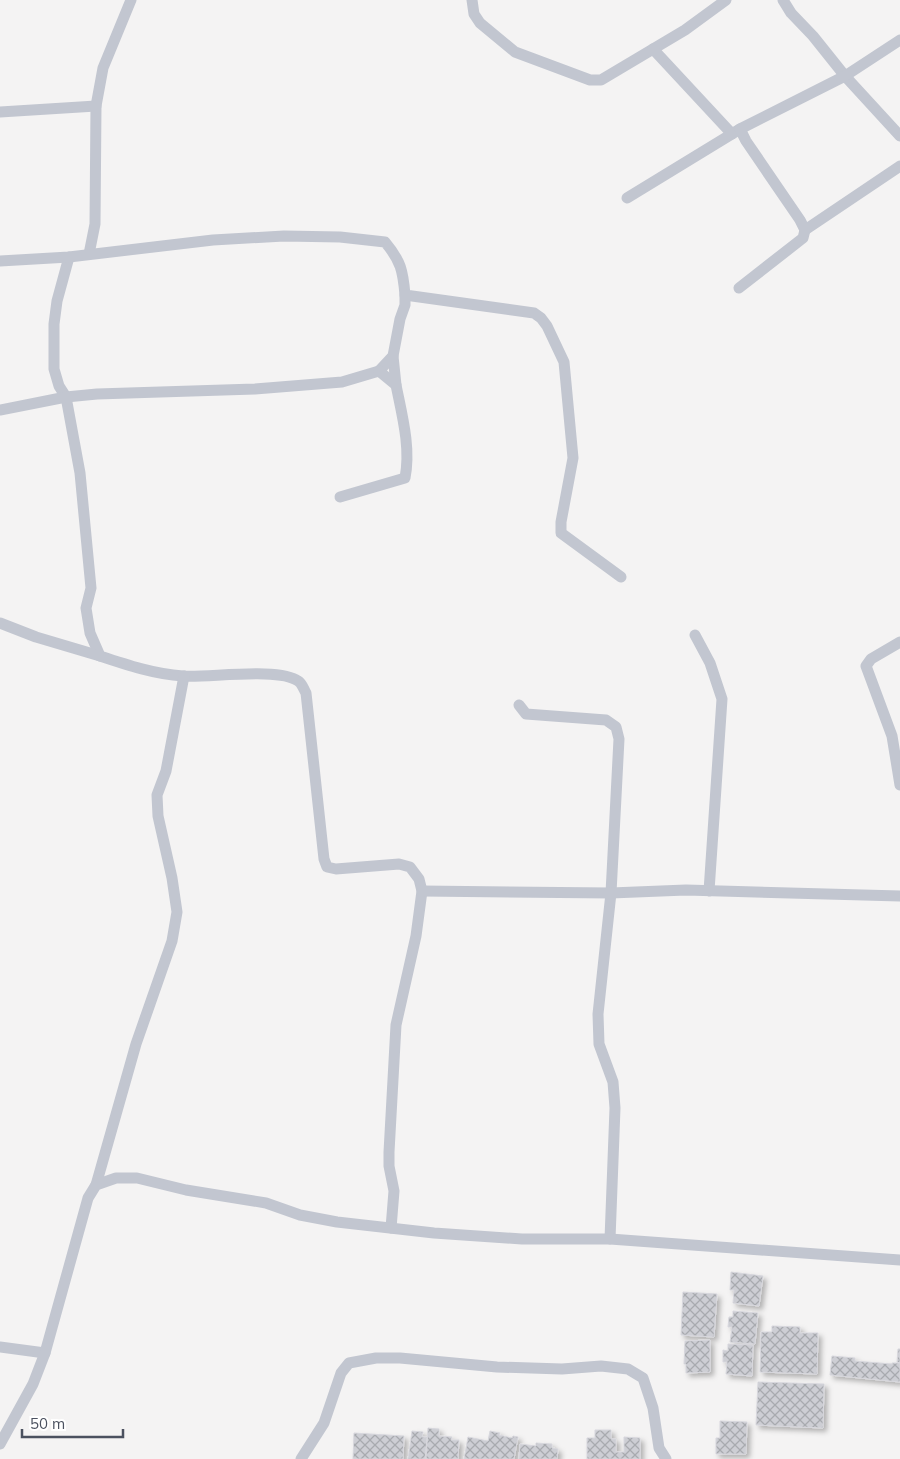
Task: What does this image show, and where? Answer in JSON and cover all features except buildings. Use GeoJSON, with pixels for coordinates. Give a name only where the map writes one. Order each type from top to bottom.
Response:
{"type":"FeatureCollection","features":[{"type":"Feature","properties":{"kind":"street"},"geometry":{"type":"LineString","coordinates":[[89,254],[95,224],[96,106],[103,68],[131,0]]}},
{"type":"Feature","properties":{"kind":"street"},"geometry":{"type":"LineString","coordinates":[[472,0],[474,14],[480,23],[515,52],[590,80],[601,80],[685,30],[726,0]]}},
{"type":"Feature","properties":{"kind":"street"},"geometry":{"type":"LineString","coordinates":[[782,0],[845,76],[900,136]]}},
{"type":"Feature","properties":{"kind":"street"},"geometry":{"type":"LineString","coordinates":[[628,198],[736,132],[845,76],[900,40]]}},
{"type":"Feature","properties":{"kind":"street"},"geometry":{"type":"LineString","coordinates":[[653,49],[746,142],[800,220],[804,230],[802,238],[739,288]]}},
{"type":"Feature","properties":{"kind":"street"},"geometry":{"type":"LineString","coordinates":[[0,112],[96,106]]}},
{"type":"Feature","properties":{"kind":"street"},"geometry":{"type":"LineString","coordinates":[[804,230],[900,166]]}},
{"type":"Feature","properties":{"kind":"street"},"geometry":{"type":"LineString","coordinates":[[0,262],[69,257],[213,240],[284,236],[340,237],[385,242],[396,255],[403,275],[405,295],[405,306],[400,319],[393,356],[404,428],[407,468],[405,478],[340,497]]}},
{"type":"Feature","properties":{"kind":"street"},"geometry":{"type":"LineString","coordinates":[[69,257],[57,301],[54,324],[54,369],[59,386],[66,397],[80,474],[91,588],[86,608],[90,633],[100,656]]}},
{"type":"Feature","properties":{"kind":"street"},"geometry":{"type":"LineString","coordinates":[[405,295],[534,313],[541,318],[547,326],[564,362],[573,458],[560,522],[560,533],[621,578]]}},
{"type":"Feature","properties":{"kind":"street"},"geometry":{"type":"LineString","coordinates":[[0,410],[66,397],[97,394],[255,389],[342,382],[378,371],[393,356]]}},
{"type":"Feature","properties":{"kind":"street"},"geometry":{"type":"LineString","coordinates":[[378,371],[396,385]]}},
{"type":"Feature","properties":{"kind":"street"},"geometry":{"type":"LineString","coordinates":[[0,623],[36,637],[147,671],[184,676],[224,674],[286,675],[299,681],[306,694],[326,867],[336,869],[399,864],[410,867],[419,879],[422,891],[416,936],[396,1025],[388,1152],[388,1166],[394,1191],[391,1228]]}},
{"type":"Feature","properties":{"kind":"street"},"geometry":{"type":"LineString","coordinates":[[695,635],[710,663],[722,699],[709,891]]}},
{"type":"Feature","properties":{"kind":"street"},"geometry":{"type":"LineString","coordinates":[[900,642],[872,659],[866,666],[892,736],[900,785]]}},
{"type":"Feature","properties":{"kind":"street"},"geometry":{"type":"LineString","coordinates":[[0,1444],[33,1384],[45,1353],[88,1198],[96,1185],[136,1044],[172,941],[177,912],[172,878],[158,816],[157,794],[166,771],[184,676]]}},
{"type":"Feature","properties":{"kind":"street"},"geometry":{"type":"LineString","coordinates":[[520,705],[526,714],[606,720],[616,727],[619,740],[611,892],[598,1014],[599,1044],[613,1082],[610,1239]]}},
{"type":"Feature","properties":{"kind":"street"},"geometry":{"type":"LineString","coordinates":[[422,891],[611,892],[686,890],[900,896]]}},
{"type":"Feature","properties":{"kind":"street"},"geometry":{"type":"LineString","coordinates":[[96,1185],[116,1178],[137,1178],[186,1190],[266,1203],[300,1215],[391,1228],[522,1239],[610,1239],[900,1260]]}},
{"type":"Feature","properties":{"kind":"street"},"geometry":{"type":"LineString","coordinates":[[0,1347],[45,1353]]}},
{"type":"Feature","properties":{"kind":"street"},"geometry":{"type":"LineString","coordinates":[[301,1459],[324,1423],[341,1373],[349,1363],[376,1358],[400,1358],[497,1367],[562,1369],[601,1366],[628,1369],[643,1378],[653,1408],[659,1448],[666,1459]]}}]}
